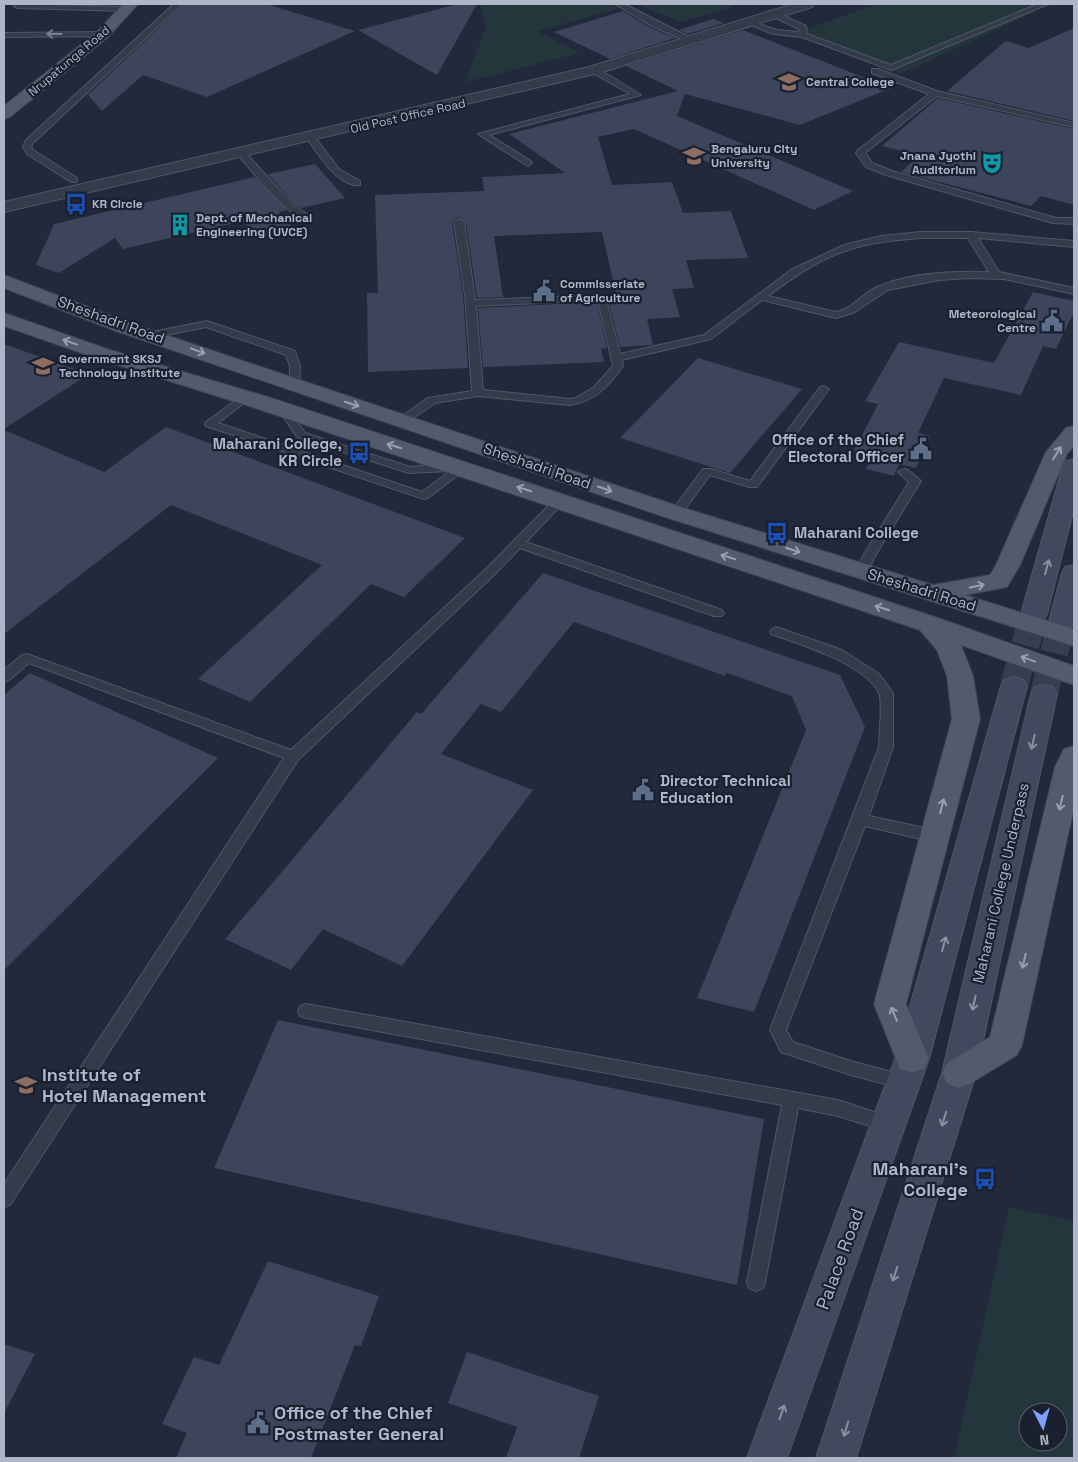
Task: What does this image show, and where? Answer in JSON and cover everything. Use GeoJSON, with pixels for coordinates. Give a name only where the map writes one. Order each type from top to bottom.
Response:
{"type":"FeatureCollection","features":[{"type":"Feature","properties":{"kind":"main road","name":"Nrupatunga Road"},"geometry":{"type":"LineString","coordinates":[[4,114],[103,34],[129,6]]}},
{"type":"Feature","properties":{"kind":"main road","name":"Sheshadri Road"},"geometry":{"type":"LineString","coordinates":[[4,280],[124,327],[676,513],[929,593],[1068,630]]}},
{"type":"Feature","properties":{"kind":"main road","name":"Sheshadri Road"},"geometry":{"type":"LineString","coordinates":[[4,319],[103,354],[283,409],[929,624],[1074,676]]}},
{"type":"Feature","properties":{"kind":"main road"},"geometry":{"type":"LineString","coordinates":[[929,593],[998,581],[1008,565],[1057,452],[1074,432]]}},
{"type":"Feature","properties":{"kind":"main road"},"geometry":{"type":"LineString","coordinates":[[1034,614],[1074,466]]}},
{"type":"Feature","properties":{"kind":"main road"},"geometry":{"type":"LineString","coordinates":[[1068,630],[1074,573]]}},
{"type":"Feature","properties":{"kind":"main road"},"geometry":{"type":"LineString","coordinates":[[908,1070],[890,1004],[966,719],[960,676],[949,647],[929,624]]}},
{"type":"Feature","properties":{"kind":"main road"},"geometry":{"type":"LineString","coordinates":[[908,1070],[1014,686]]}},
{"type":"Feature","properties":{"kind":"main road","name":"Maharani College Underpass"},"geometry":{"type":"LineString","coordinates":[[959,1072],[1044,694]]}},
{"type":"Feature","properties":{"kind":"main road"},"geometry":{"type":"LineString","coordinates":[[836,1458],[959,1072],[1005,1045],[1069,767],[1074,756]]}},
{"type":"Feature","properties":{"kind":"main road","name":"Palace Road"},"geometry":{"type":"LineString","coordinates":[[766,1458],[908,1070]]}},
{"type":"Feature","properties":{"kind":"street","name":"Old Post Office Road"},"geometry":{"type":"LineString","coordinates":[[4,207],[458,104],[594,70],[778,9],[807,4]]}},
{"type":"Feature","properties":{"kind":"street","name":"Old Post Office Road"},"geometry":{"type":"LineString","coordinates":[[4,195],[510,84],[748,22],[778,9]]}},
{"type":"Feature","properties":{"kind":"lane"},"geometry":{"type":"LineString","coordinates":[[19,4],[18,6],[129,6]]}},
{"type":"Feature","properties":{"kind":"lane"},"geometry":{"type":"LineString","coordinates":[[74,180],[30,152],[27,147],[29,142],[178,4]]}},
{"type":"Feature","properties":{"kind":"lane"},"geometry":{"type":"LineString","coordinates":[[619,4],[653,23],[686,38]]}},
{"type":"Feature","properties":{"kind":"lane"},"geometry":{"type":"LineString","coordinates":[[748,22],[776,32],[803,35],[891,68],[1044,4]]}},
{"type":"Feature","properties":{"kind":"lane"},"geometry":{"type":"LineString","coordinates":[[778,9],[803,28],[803,35]]}},
{"type":"Feature","properties":{"kind":"lane"},"geometry":{"type":"LineString","coordinates":[[4,35],[103,34]]}},
{"type":"Feature","properties":{"kind":"lane"},"geometry":{"type":"LineString","coordinates":[[843,60],[935,94],[1074,125]]}},
{"type":"Feature","properties":{"kind":"lane"},"geometry":{"type":"LineString","coordinates":[[528,163],[482,134],[637,95],[594,70]]}},
{"type":"Feature","properties":{"kind":"lane"},"geometry":{"type":"LineString","coordinates":[[935,94],[860,153],[869,164],[889,173],[1056,221],[1074,221]]}},
{"type":"Feature","properties":{"kind":"lane"},"geometry":{"type":"LineString","coordinates":[[311,138],[336,171],[357,183]]}},
{"type":"Feature","properties":{"kind":"lane"},"geometry":{"type":"LineString","coordinates":[[242,154],[292,208],[308,218]]}},
{"type":"Feature","properties":{"kind":"lane"},"geometry":{"type":"LineString","coordinates":[[459,222],[471,303],[478,393]]}},
{"type":"Feature","properties":{"kind":"lane"},"geometry":{"type":"LineString","coordinates":[[616,358],[700,340],[794,272],[844,248],[881,239],[922,235],[971,235],[1074,244]]}},
{"type":"Feature","properties":{"kind":"lane"},"geometry":{"type":"LineString","coordinates":[[971,235],[996,275]]}},
{"type":"Feature","properties":{"kind":"lane"},"geometry":{"type":"LineString","coordinates":[[760,297],[836,315],[846,314],[866,298],[883,288],[912,280],[996,275],[1074,291]]}},
{"type":"Feature","properties":{"kind":"lane"},"geometry":{"type":"LineString","coordinates":[[402,421],[432,400],[478,393],[570,402],[581,401],[592,396],[618,366],[602,297],[471,303]]}},
{"type":"Feature","properties":{"kind":"lane"},"geometry":{"type":"LineString","coordinates":[[152,335],[207,324],[291,353],[295,366],[295,386]]}},
{"type":"Feature","properties":{"kind":"lane"},"geometry":{"type":"LineString","coordinates":[[676,513],[707,471],[753,485],[824,389]]}},
{"type":"Feature","properties":{"kind":"lane"},"geometry":{"type":"LineString","coordinates":[[245,397],[210,424],[424,496],[459,468]]}},
{"type":"Feature","properties":{"kind":"lane"},"geometry":{"type":"LineString","coordinates":[[862,572],[869,556],[915,482],[904,472]]}},
{"type":"Feature","properties":{"kind":"lane"},"geometry":{"type":"LineString","coordinates":[[4,1199],[293,756],[491,571],[559,501]]}},
{"type":"Feature","properties":{"kind":"lane"},"geometry":{"type":"LineString","coordinates":[[518,543],[718,613]]}},
{"type":"Feature","properties":{"kind":"lane"},"geometry":{"type":"LineString","coordinates":[[776,631],[837,653],[874,677],[886,692],[886,747],[778,1030],[787,1047],[850,1068],[908,1070]]}},
{"type":"Feature","properties":{"kind":"lane"},"geometry":{"type":"LineString","coordinates":[[4,677],[27,658],[293,756]]}},
{"type":"Feature","properties":{"kind":"lane"},"geometry":{"type":"LineString","coordinates":[[860,819],[934,836]]}},
{"type":"Feature","properties":{"kind":"lane"},"geometry":{"type":"LineString","coordinates":[[306,1011],[791,1101],[838,1108],[889,1124]]}},
{"type":"Feature","properties":{"kind":"lane"},"geometry":{"type":"LineString","coordinates":[[756,1282],[791,1101]]}},
{"type":"Feature","properties":{"kind":"shaded area"},"geometry":{"type":"Polygon","coordinates":[[[480,4],[636,4],[537,31],[580,53],[465,82],[486,27],[480,4]]]}},
{"type":"Feature","properties":{"kind":"shaded area"},"geometry":{"type":"Polygon","coordinates":[[[636,4],[736,4],[727,9],[681,22],[636,4]]]}},
{"type":"Feature","properties":{"kind":"shaded area"},"geometry":{"type":"Polygon","coordinates":[[[878,4],[914,4],[920,6],[927,4],[1052,4],[901,74],[794,33],[878,4]]]}},
{"type":"Feature","properties":{"kind":"shaded area"},"geometry":{"type":"Polygon","coordinates":[[[1009,1207],[1074,1221],[1074,1458],[954,1458],[1009,1207]]]}},
{"type":"Feature","properties":{"kind":"building"},"geometry":{"type":"Polygon","coordinates":[[[184,4],[266,4],[355,31],[207,97],[143,75],[102,111],[88,95],[184,4]]]}},
{"type":"Feature","properties":{"kind":"building"},"geometry":{"type":"Polygon","coordinates":[[[458,4],[477,4],[437,75],[358,30],[458,4]]]}},
{"type":"Feature","properties":{"kind":"building"},"geometry":{"type":"Polygon","coordinates":[[[623,11],[649,27],[675,38],[610,59],[554,32],[623,11]]]}},
{"type":"Feature","properties":{"kind":"building"},"geometry":{"type":"Polygon","coordinates":[[[713,19],[724,23],[688,34],[679,30],[713,19]]]}},
{"type":"Feature","properties":{"kind":"building"},"geometry":{"type":"Polygon","coordinates":[[[1074,28],[1074,121],[947,91],[1006,41],[1029,48],[1074,28]]]}},
{"type":"Feature","properties":{"kind":"building"},"geometry":{"type":"Polygon","coordinates":[[[743,30],[891,88],[800,125],[685,94],[677,116],[853,191],[814,210],[634,129],[598,137],[612,185],[672,182],[683,213],[731,211],[748,258],[686,260],[694,288],[672,289],[680,317],[647,319],[653,345],[620,347],[608,299],[617,299],[602,232],[494,236],[503,297],[477,298],[466,222],[458,217],[452,222],[463,295],[468,368],[368,372],[367,293],[378,293],[375,195],[484,191],[482,177],[565,173],[509,134],[678,91],[626,66],[743,30]]]}},
{"type":"Feature","properties":{"kind":"building","name":"Jnana Jyothi Auditorium"},"geometry":{"type":"Polygon","coordinates":[[[938,98],[1074,129],[1074,205],[1041,196],[1031,206],[901,172],[919,155],[882,146],[938,98]]]}},
{"type":"Feature","properties":{"kind":"building"},"geometry":{"type":"Polygon","coordinates":[[[315,164],[345,198],[301,208],[295,205],[268,174],[315,164]]]}},
{"type":"Feature","properties":{"kind":"building"},"geometry":{"type":"Polygon","coordinates":[[[255,177],[287,210],[279,212],[293,228],[257,237],[243,221],[123,249],[115,238],[59,273],[36,265],[54,224],[255,177]]]}},
{"type":"Feature","properties":{"kind":"building"},"geometry":{"type":"Polygon","coordinates":[[[1033,292],[1074,301],[1074,312],[1056,349],[1043,346],[1021,395],[944,378],[918,433],[930,436],[916,468],[899,464],[894,476],[866,469],[873,456],[854,451],[878,404],[865,401],[899,342],[994,363],[1033,292]]]}},
{"type":"Feature","properties":{"kind":"building"},"geometry":{"type":"Polygon","coordinates":[[[597,302],[607,348],[601,349],[604,362],[483,367],[478,308],[597,302]]]}},
{"type":"Feature","properties":{"kind":"building"},"geometry":{"type":"Polygon","coordinates":[[[4,344],[89,374],[4,429],[4,344]]]}},
{"type":"Feature","properties":{"kind":"building"},"geometry":{"type":"Polygon","coordinates":[[[698,358],[802,389],[730,473],[620,438],[698,358]]]}},
{"type":"Feature","properties":{"kind":"building"},"geometry":{"type":"Polygon","coordinates":[[[166,427],[465,538],[404,597],[371,584],[250,702],[198,679],[322,565],[171,505],[4,634],[4,430],[104,472],[166,427]]]}},
{"type":"Feature","properties":{"kind":"building"},"geometry":{"type":"Polygon","coordinates":[[[543,573],[840,675],[865,727],[754,1012],[697,998],[806,730],[792,696],[727,673],[725,676],[574,622],[501,712],[481,704],[441,754],[533,790],[402,966],[323,929],[291,970],[225,939],[417,712],[421,714],[543,573]]]}},
{"type":"Feature","properties":{"kind":"building"},"geometry":{"type":"Polygon","coordinates":[[[30,673],[218,758],[4,970],[4,695],[30,673]]]}},
{"type":"Feature","properties":{"kind":"building"},"geometry":{"type":"Polygon","coordinates":[[[278,1020],[764,1119],[737,1285],[214,1168],[278,1020]]]}},
{"type":"Feature","properties":{"kind":"building"},"geometry":{"type":"Polygon","coordinates":[[[268,1261],[379,1296],[361,1346],[355,1345],[311,1458],[176,1458],[187,1433],[162,1424],[194,1357],[219,1365],[268,1261]]]}},
{"type":"Feature","properties":{"kind":"building"},"geometry":{"type":"Polygon","coordinates":[[[4,1344],[35,1354],[4,1413],[4,1344]]]}},
{"type":"Feature","properties":{"kind":"building"},"geometry":{"type":"Polygon","coordinates":[[[467,1352],[599,1396],[579,1458],[506,1458],[517,1427],[448,1403],[467,1352]]]}},
{"type":"Feature","properties":{"kind":"tunnel"},"geometry":{"type":"LineString","coordinates":[[1014,686],[1034,614]]}},
{"type":"Feature","properties":{"kind":"tunnel"},"geometry":{"type":"LineString","coordinates":[[1044,694],[1062,621]]}},
{"type":"Feature","properties":{"kind":"place","name":"Central College"},"geometry":{"type":"Point","coordinates":[789,82]}},
{"type":"Feature","properties":{"kind":"place","name":"Bengaluru City University"},"geometry":{"type":"Point","coordinates":[694,156]}},
{"type":"Feature","properties":{"kind":"place","name":"Jnana Jyothi Auditorium"},"geometry":{"type":"Point","coordinates":[992,163]}},
{"type":"Feature","properties":{"kind":"place","name":"KR Circle"},"geometry":{"type":"Point","coordinates":[76,204]}},
{"type":"Feature","properties":{"kind":"place","name":"Dept. of Mechanical Engineering (UVCE)"},"geometry":{"type":"Point","coordinates":[180,225]}},
{"type":"Feature","properties":{"kind":"place","name":"Commisseriate of Agriculture"},"geometry":{"type":"Point","coordinates":[544,291]}},
{"type":"Feature","properties":{"kind":"place","name":"Meteorological Centre"},"geometry":{"type":"Point","coordinates":[1052,321]}},
{"type":"Feature","properties":{"kind":"place","name":"Government SKSJ Technology Institute"},"geometry":{"type":"Point","coordinates":[43,366]}},
{"type":"Feature","properties":{"kind":"place","name":"Office of the Chief Electoral Officer"},"geometry":{"type":"Point","coordinates":[921,449]}},
{"type":"Feature","properties":{"kind":"place","name":"Maharani College, KR Circle"},"geometry":{"type":"Point","coordinates":[359,453]}},
{"type":"Feature","properties":{"kind":"place","name":"Maharani College"},"geometry":{"type":"Point","coordinates":[777,533]}},
{"type":"Feature","properties":{"kind":"place","name":"Director Technical Education"},"geometry":{"type":"Point","coordinates":[643,790]}},
{"type":"Feature","properties":{"kind":"place","name":"Institute of Hotel Management"},"geometry":{"type":"Point","coordinates":[26,1085]}},
{"type":"Feature","properties":{"kind":"place","name":"Maharani's College"},"geometry":{"type":"Point","coordinates":[985,1179]}},
{"type":"Feature","properties":{"kind":"place","name":"Office of the Chief Postmaster General"},"geometry":{"type":"Point","coordinates":[258,1423]}}]}
